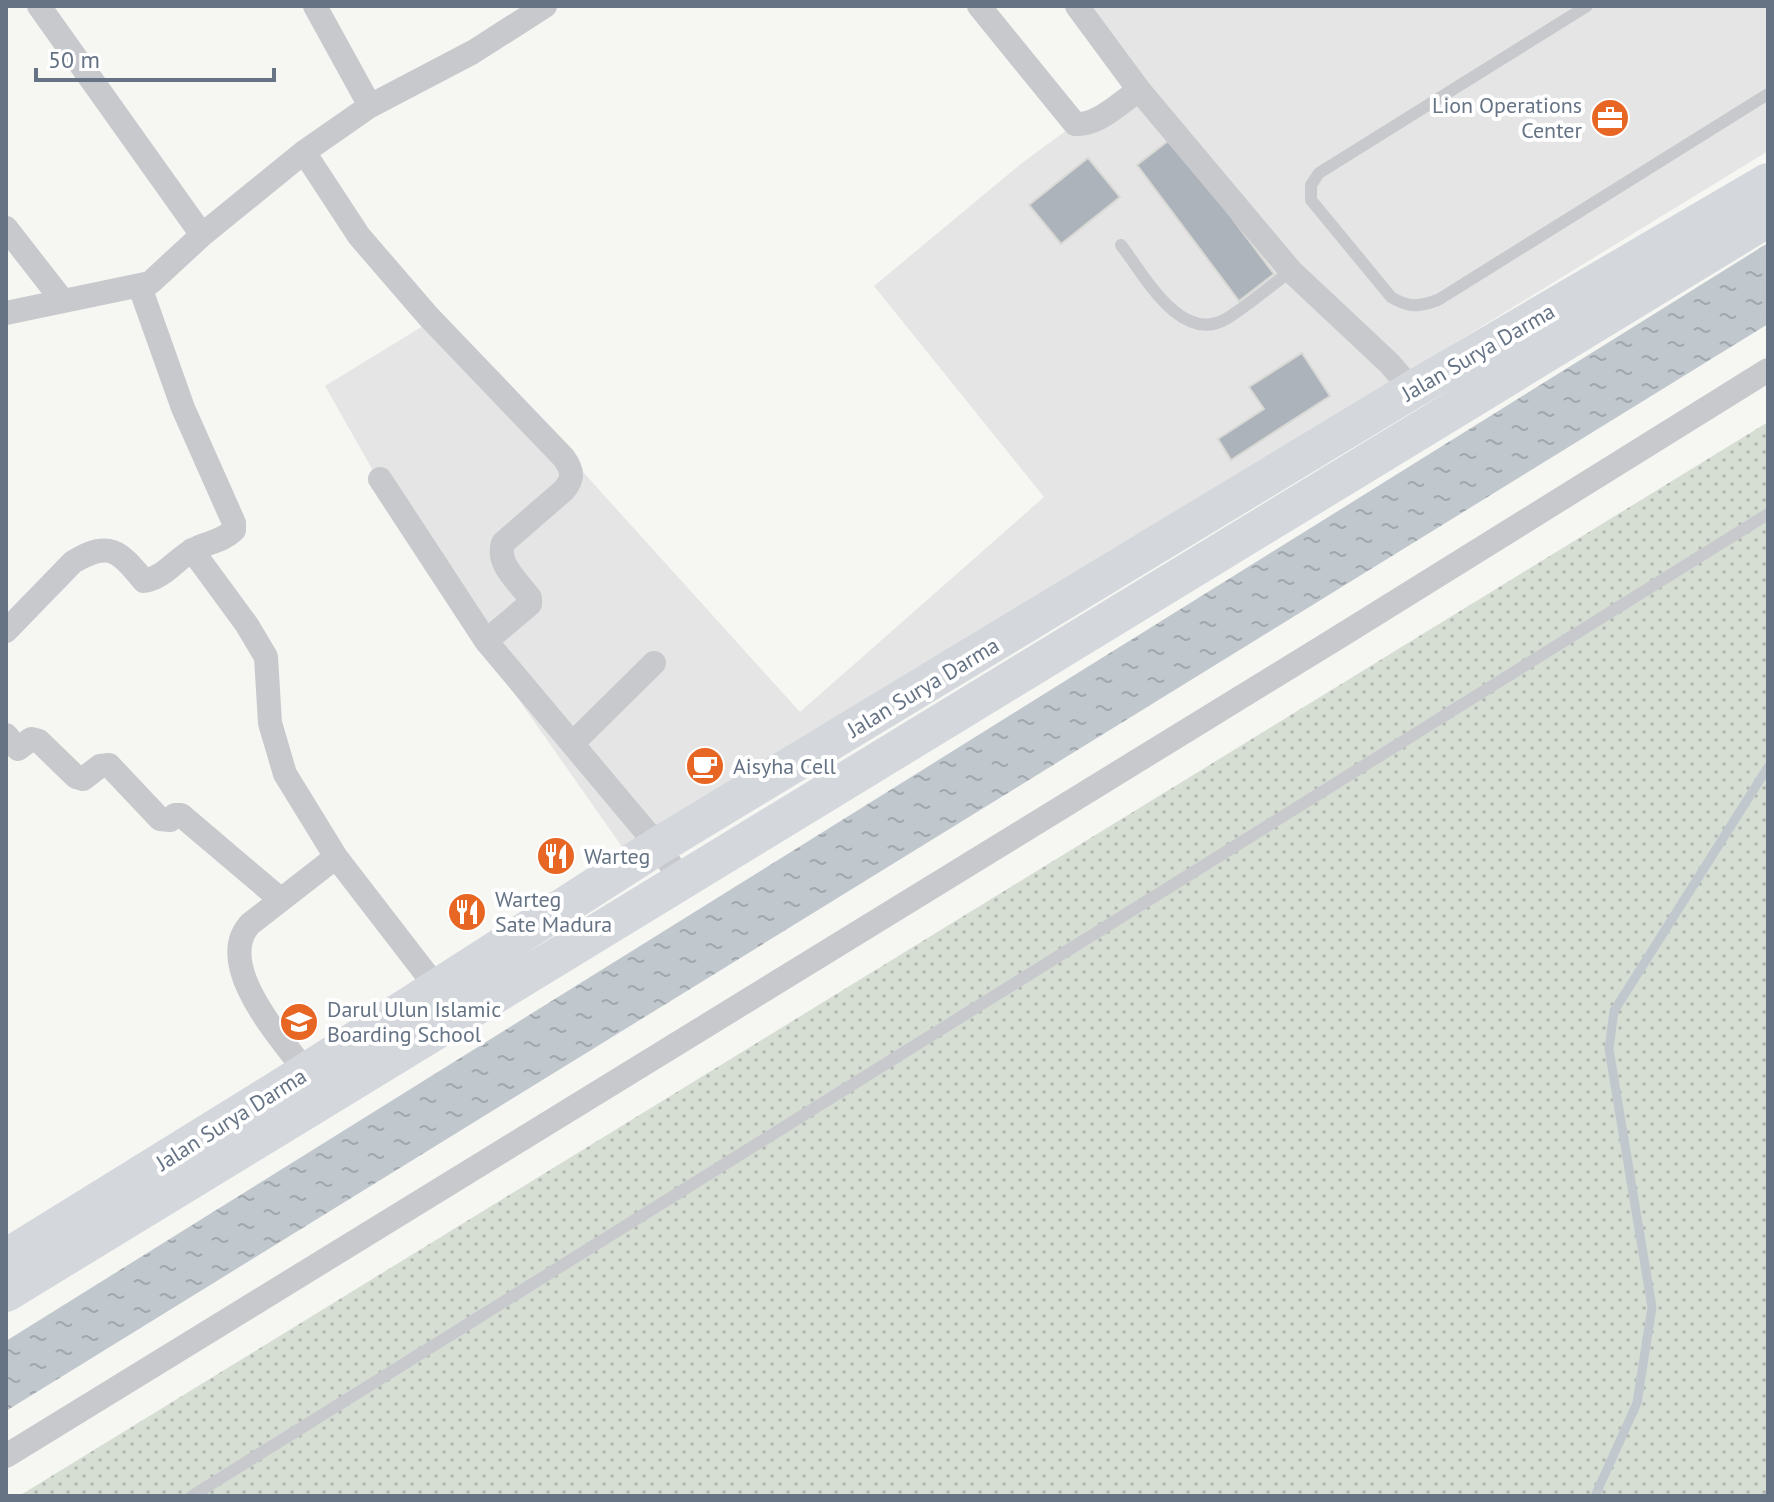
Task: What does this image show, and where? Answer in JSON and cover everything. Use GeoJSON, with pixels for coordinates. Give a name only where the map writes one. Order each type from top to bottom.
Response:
{"type":"FeatureCollection","features":[{"type":"Feature","properties":{"kind":"main road","name":"Jalan Surya Darma"},"geometry":{"type":"LineString","coordinates":[[6,1258],[306,1072],[658,846],[1412,390],[1768,182]]}},
{"type":"Feature","properties":{"kind":"main road","name":"Jalan Surya Darma"},"geometry":{"type":"LineString","coordinates":[[6,1293],[1768,218]]}},
{"type":"Feature","properties":{"kind":"street"},"geometry":{"type":"LineString","coordinates":[[39,6],[202,235]]}},
{"type":"Feature","properties":{"kind":"street"},"geometry":{"type":"LineString","coordinates":[[315,6],[370,106]]}},
{"type":"Feature","properties":{"kind":"street"},"geometry":{"type":"LineString","coordinates":[[6,313],[150,283],[202,235],[304,152],[370,106],[473,52],[545,6]]}},
{"type":"Feature","properties":{"kind":"street"},"geometry":{"type":"LineString","coordinates":[[979,6],[1075,124],[1095,120],[1139,90]]}},
{"type":"Feature","properties":{"kind":"street"},"geometry":{"type":"LineString","coordinates":[[1077,6],[1139,90],[1291,271],[1390,364],[1412,390]]}},
{"type":"Feature","properties":{"kind":"street"},"geometry":{"type":"LineString","coordinates":[[304,152],[359,236],[428,316],[572,470],[572,481],[564,490],[503,543],[502,561],[530,598],[530,604],[486,641]]}},
{"type":"Feature","properties":{"kind":"street"},"geometry":{"type":"LineString","coordinates":[[6,228],[63,301]]}},
{"type":"Feature","properties":{"kind":"street"},"geometry":{"type":"LineString","coordinates":[[6,631],[73,562],[86,554],[113,550],[123,556],[144,581],[157,578],[192,550],[227,537],[234,530],[234,523],[183,408],[140,287]]}},
{"type":"Feature","properties":{"kind":"street"},"geometry":{"type":"LineString","coordinates":[[6,1456],[1768,370]]}},
{"type":"Feature","properties":{"kind":"street"},"geometry":{"type":"LineString","coordinates":[[380,479],[486,641],[658,846],[682,881]]}},
{"type":"Feature","properties":{"kind":"street"},"geometry":{"type":"LineString","coordinates":[[192,550],[247,625],[266,657],[268,703],[275,745],[285,774],[336,857],[437,988]]}},
{"type":"Feature","properties":{"kind":"street"},"geometry":{"type":"LineString","coordinates":[[573,743],[654,663]]}},
{"type":"Feature","properties":{"kind":"street"},"geometry":{"type":"LineString","coordinates":[[6,735],[18,749],[31,739],[37,740],[76,777],[83,779],[100,766],[109,765],[160,819],[170,820],[175,815],[181,815],[280,899]]}},
{"type":"Feature","properties":{"kind":"street"},"geometry":{"type":"LineString","coordinates":[[306,1072],[254,1001],[242,966],[240,945],[242,933],[280,899],[336,857]]}},
{"type":"Feature","properties":{"kind":"lane"},"geometry":{"type":"LineString","coordinates":[[1587,6],[1319,173],[1311,185],[1311,200],[1391,297],[1405,306],[1418,307],[1438,300],[1768,94]]}},
{"type":"Feature","properties":{"kind":"lane"},"geometry":{"type":"LineString","coordinates":[[1121,245],[1171,310],[1187,322],[1204,325],[1224,320],[1291,271]]}},
{"type":"Feature","properties":{"kind":"lane"},"geometry":{"type":"LineString","coordinates":[[192,1496],[1768,514]]}},
{"type":"Feature","properties":{"kind":"shaded area"},"geometry":{"type":"Polygon","coordinates":[[[1081,6],[1768,6],[1768,151],[625,851],[437,583],[325,386],[441,315],[800,712],[1044,497],[874,286],[1022,163],[1134,81],[1081,6]]]}},
{"type":"Feature","properties":{"kind":"shaded area"},"geometry":{"type":"Polygon","coordinates":[[[1768,422],[1768,1496],[19,1496],[1768,422]]]}},
{"type":"Feature","properties":{"kind":"water"},"geometry":{"type":"Polygon","coordinates":[[[1768,243],[1768,324],[6,1411],[6,1341],[1768,243]]]}},
{"type":"Feature","properties":{"kind":"building"},"geometry":{"type":"Polygon","coordinates":[[[1172,138],[1274,274],[1239,301],[1137,165],[1172,138]]]}},
{"type":"Feature","properties":{"kind":"building"},"geometry":{"type":"Polygon","coordinates":[[[1088,158],[1120,197],[1061,244],[1029,205],[1088,158]]]}},
{"type":"Feature","properties":{"kind":"building"},"geometry":{"type":"Polygon","coordinates":[[[1302,353],[1330,396],[1231,460],[1218,439],[1264,409],[1249,387],[1302,353]]]}},
{"type":"Feature","properties":{"kind":"waterway"},"geometry":{"type":"LineString","coordinates":[[1595,1496],[1637,1403],[1652,1307],[1609,1049],[1614,1011],[1768,767]]}},
{"type":"Feature","properties":{"kind":"place","name":"Lion Operations Center"},"geometry":{"type":"Point","coordinates":[1610,118]}},
{"type":"Feature","properties":{"kind":"place","name":"Aisyha Cell"},"geometry":{"type":"Point","coordinates":[705,766]}},
{"type":"Feature","properties":{"kind":"place","name":"Warteg"},"geometry":{"type":"Point","coordinates":[556,856]}},
{"type":"Feature","properties":{"kind":"place","name":"Warteg Sate Madura"},"geometry":{"type":"Point","coordinates":[467,912]}},
{"type":"Feature","properties":{"kind":"place","name":"Darul Ulun Islamic Boarding School"},"geometry":{"type":"Point","coordinates":[299,1022]}}]}
